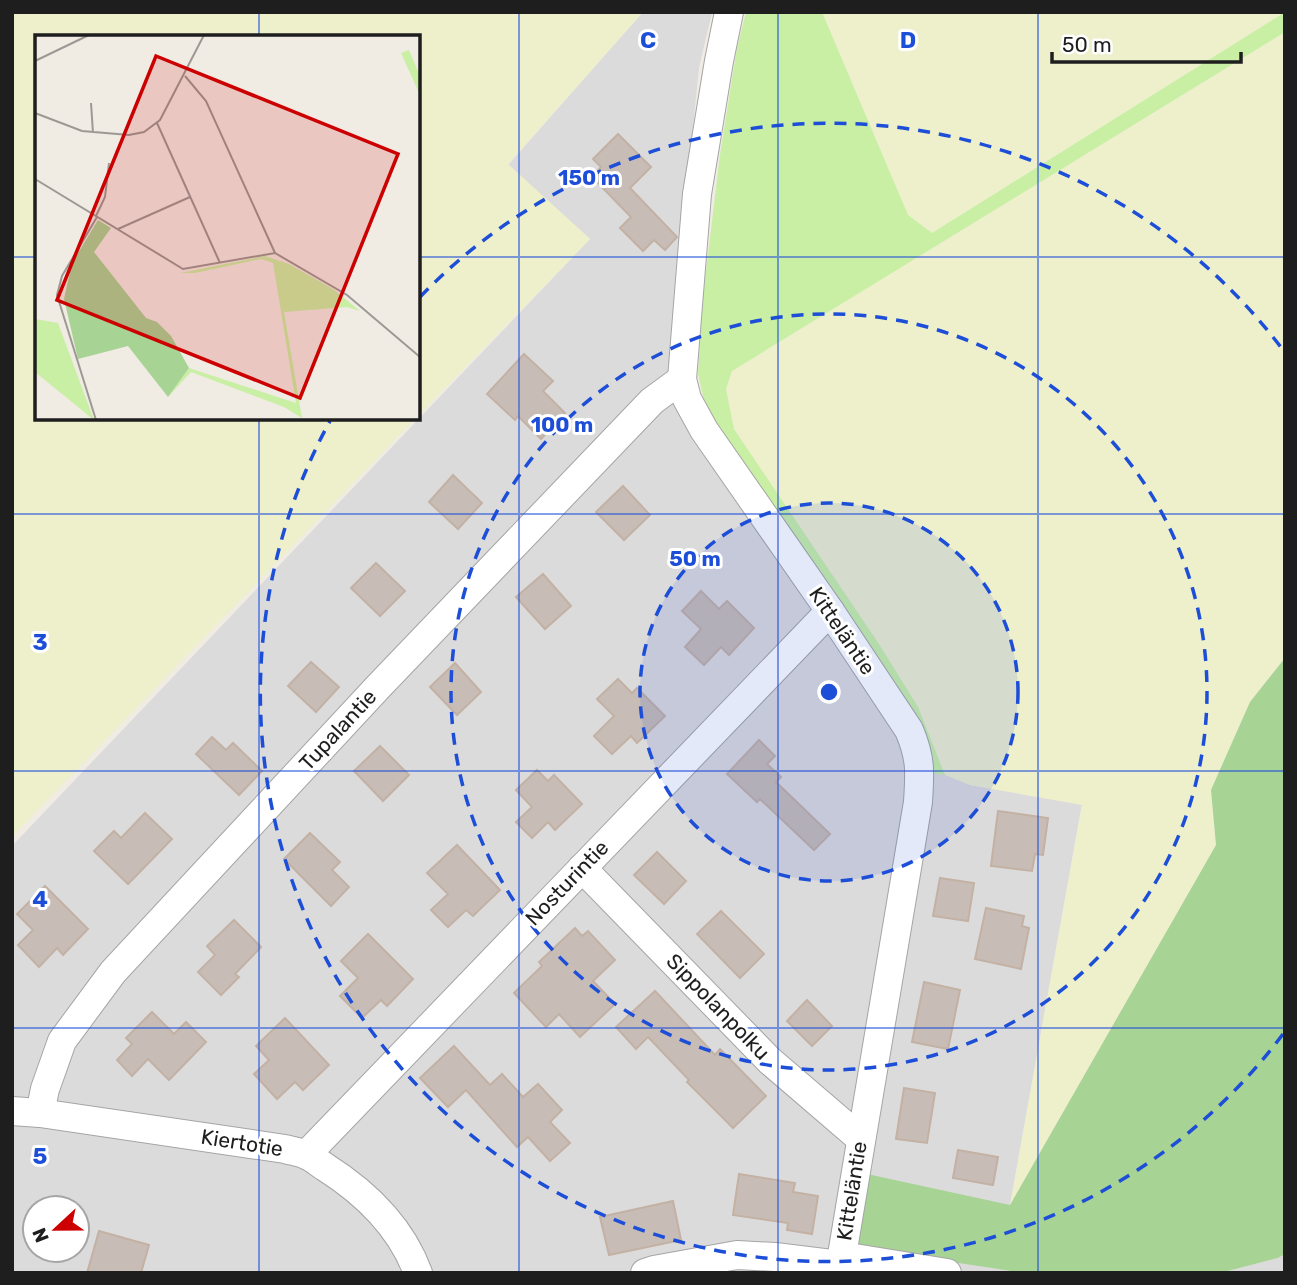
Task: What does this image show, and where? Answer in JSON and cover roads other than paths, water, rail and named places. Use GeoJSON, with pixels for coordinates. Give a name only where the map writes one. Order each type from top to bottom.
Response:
{"type":"FeatureCollection","features":[{"type":"Feature","properties":{"kind":"street","name":"Kitteläntie"},"geometry":{"type":"LineString","coordinates":[[729,12],[697,194],[682,379],[687,399],[704,430],[909,730],[917,749],[920,769],[918,802],[841,1265]]}},
{"type":"Feature","properties":{"kind":"street","name":"Tupalantie"},"geometry":{"type":"LineString","coordinates":[[26,1112],[45,1089],[62,1041],[114,972],[389,676],[633,420],[652,401],[682,379]]}},
{"type":"Feature","properties":{"kind":"street","name":"Nosturintie"},"geometry":{"type":"LineString","coordinates":[[306,1155],[830,611]]}},
{"type":"Feature","properties":{"kind":"street","name":"Sippolanpolku"},"geometry":{"type":"LineString","coordinates":[[582,868],[770,1061],[861,1139]]}},
{"type":"Feature","properties":{"kind":"street","name":"Kiertotie"},"geometry":{"type":"LineString","coordinates":[[26,1112],[285,1149],[306,1155],[368,1198],[394,1227],[418,1273]]}},
{"type":"Feature","properties":{"kind":"street"},"geometry":{"type":"LineString","coordinates":[[645,1273],[737,1255],[947,1273]]}}]}
